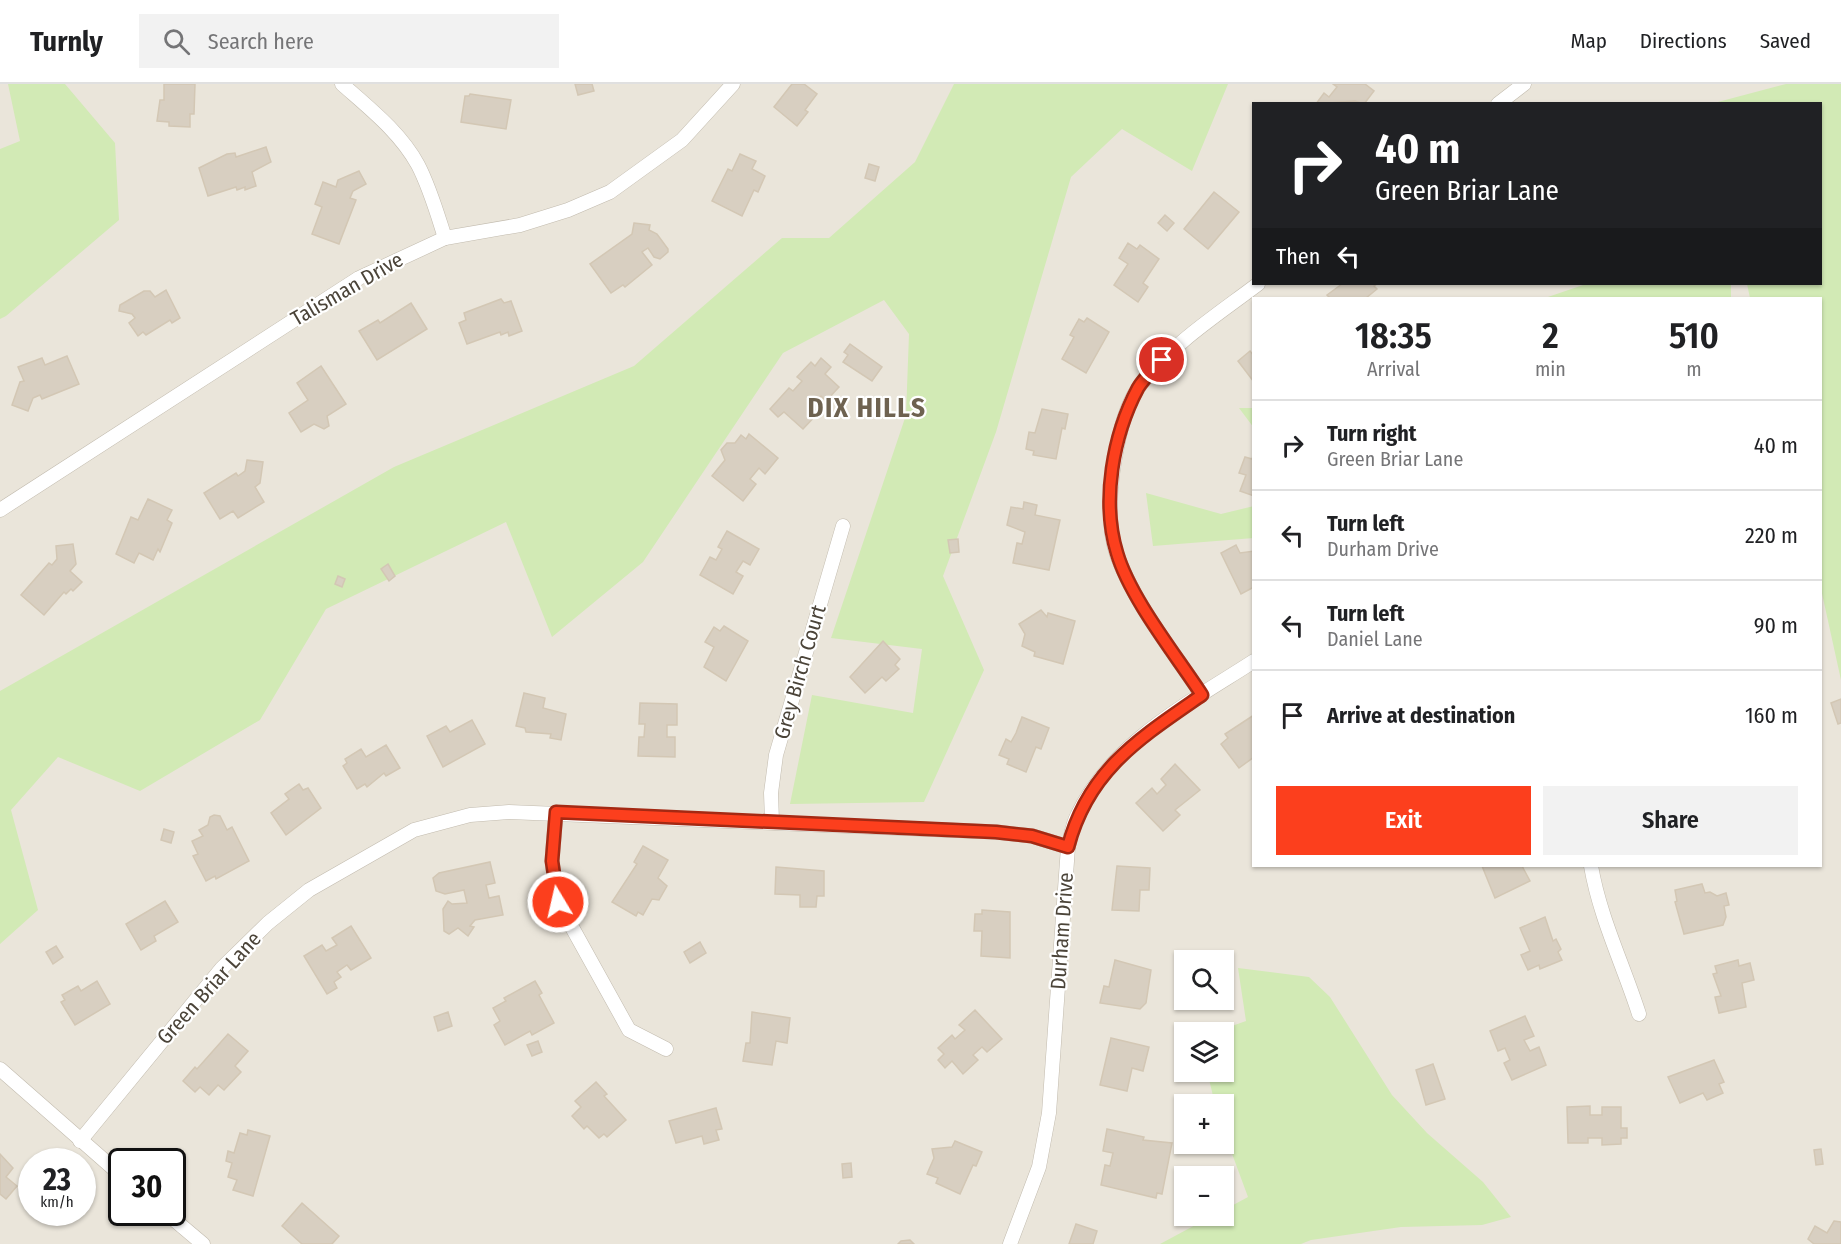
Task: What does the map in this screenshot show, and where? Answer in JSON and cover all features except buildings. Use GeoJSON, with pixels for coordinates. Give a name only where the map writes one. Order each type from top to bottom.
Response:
{"type":"FeatureCollection","features":[{"type":"Feature","properties":{"kind":"street"},"geometry":{"type":"LineString","coordinates":[[342,84],[393,131],[417,163],[433,198],[445,238]]}},
{"type":"Feature","properties":{"kind":"street","name":"Talisman Drive"},"geometry":{"type":"LineString","coordinates":[[0,510],[358,278],[445,238],[520,225],[568,210],[610,192],[682,140],[734,84]]}},
{"type":"Feature","properties":{"kind":"street"},"geometry":{"type":"LineString","coordinates":[[1501,102],[1524,84]]}},
{"type":"Feature","properties":{"kind":"street"},"geometry":{"type":"LineString","coordinates":[[1202,695],[1134,590],[1117,554],[1110,509],[1113,465],[1122,424],[1139,386],[1173,348],[1257,285]]}},
{"type":"Feature","properties":{"kind":"street","name":"Grey Birch Court"},"geometry":{"type":"LineString","coordinates":[[772,821],[771,793],[776,755],[843,526]]}},
{"type":"Feature","properties":{"kind":"street","name":"Durham Drive"},"geometry":{"type":"LineString","coordinates":[[1010,1244],[1039,1167],[1049,1113],[1068,847],[1076,818],[1110,765],[1137,740],[1252,662]]}},
{"type":"Feature","properties":{"kind":"street"},"geometry":{"type":"LineString","coordinates":[[556,812],[552,861],[558,902],[629,1030],[666,1049]]}},
{"type":"Feature","properties":{"kind":"street","name":"Green Briar Lane"},"geometry":{"type":"LineString","coordinates":[[80,1141],[222,968],[268,923],[309,890],[414,830],[470,815],[556,812],[996,832],[1032,836],[1068,847]]}},
{"type":"Feature","properties":{"kind":"street"},"geometry":{"type":"LineString","coordinates":[[1591,867],[1600,909],[1639,1014]]}},
{"type":"Feature","properties":{"kind":"street"},"geometry":{"type":"LineString","coordinates":[[0,1069],[108,1164]]}},
{"type":"Feature","properties":{"kind":"street"},"geometry":{"type":"LineString","coordinates":[[182,1226],[203,1244]]}},
{"type":"Feature","properties":{"kind":"shaded area"},"geometry":{"type":"Polygon","coordinates":[[[0,84],[1841,84],[1841,1244],[0,1244],[0,84]]]}},
{"type":"Feature","properties":{"kind":"green space"},"geometry":{"type":"Polygon","coordinates":[[[8,84],[65,84],[115,143],[119,220],[0,319],[0,149],[20,141],[8,84]]]}},
{"type":"Feature","properties":{"kind":"green space"},"geometry":{"type":"Polygon","coordinates":[[[954,84],[1228,84],[1192,171],[1122,129],[1071,177],[996,432],[943,576],[984,670],[924,802],[790,804],[812,695],[913,713],[922,649],[831,638],[906,415],[909,334],[884,300],[783,353],[643,562],[552,637],[506,522],[326,609],[260,720],[140,791],[58,757],[11,810],[38,910],[0,944],[0,691],[394,467],[634,366],[782,238],[829,238],[915,162],[954,84]]]}},
{"type":"Feature","properties":{"kind":"green space"},"geometry":{"type":"Polygon","coordinates":[[[1786,84],[1841,84],[1841,680],[1822,594],[1822,297],[1750,297],[1747,285],[1822,285],[1822,102],[1718,102],[1786,84]]]}},
{"type":"Feature","properties":{"kind":"green space"},"geometry":{"type":"Polygon","coordinates":[[[1583,285],[1731,285],[1731,297],[1548,297],[1583,285]]]}},
{"type":"Feature","properties":{"kind":"green space"},"geometry":{"type":"Polygon","coordinates":[[[1239,408],[1252,408],[1252,425],[1239,408]]]}},
{"type":"Feature","properties":{"kind":"green space"},"geometry":{"type":"Polygon","coordinates":[[[1146,493],[1221,514],[1252,506],[1252,538],[1153,546],[1146,493]]]}},
{"type":"Feature","properties":{"kind":"green space"},"geometry":{"type":"Polygon","coordinates":[[[1238,968],[1309,977],[1330,997],[1392,1095],[1427,1133],[1483,1182],[1511,1217],[1482,1225],[1401,1227],[1311,1240],[1301,1244],[1160,1244],[1194,1226],[1234,1226],[1234,1205],[1248,1197],[1232,1154],[1234,1154],[1234,1094],[1213,1094],[1210,1082],[1234,1082],[1234,1025],[1246,1021],[1238,968]]]}},
{"type":"Feature","properties":{"kind":"district","name":"DIX HILLS"},"geometry":{"type":"Point","coordinates":[867,408]}},
{"type":"Feature","properties":{"kind":"route"},"geometry":{"type":"LineString","coordinates":[[558,902],[552,861],[556,812],[996,832],[1032,836],[1068,847],[1076,818],[1110,765],[1137,740],[1202,695],[1134,590],[1117,554],[1110,509],[1113,465],[1122,424],[1139,386],[1162,360]]}}]}
